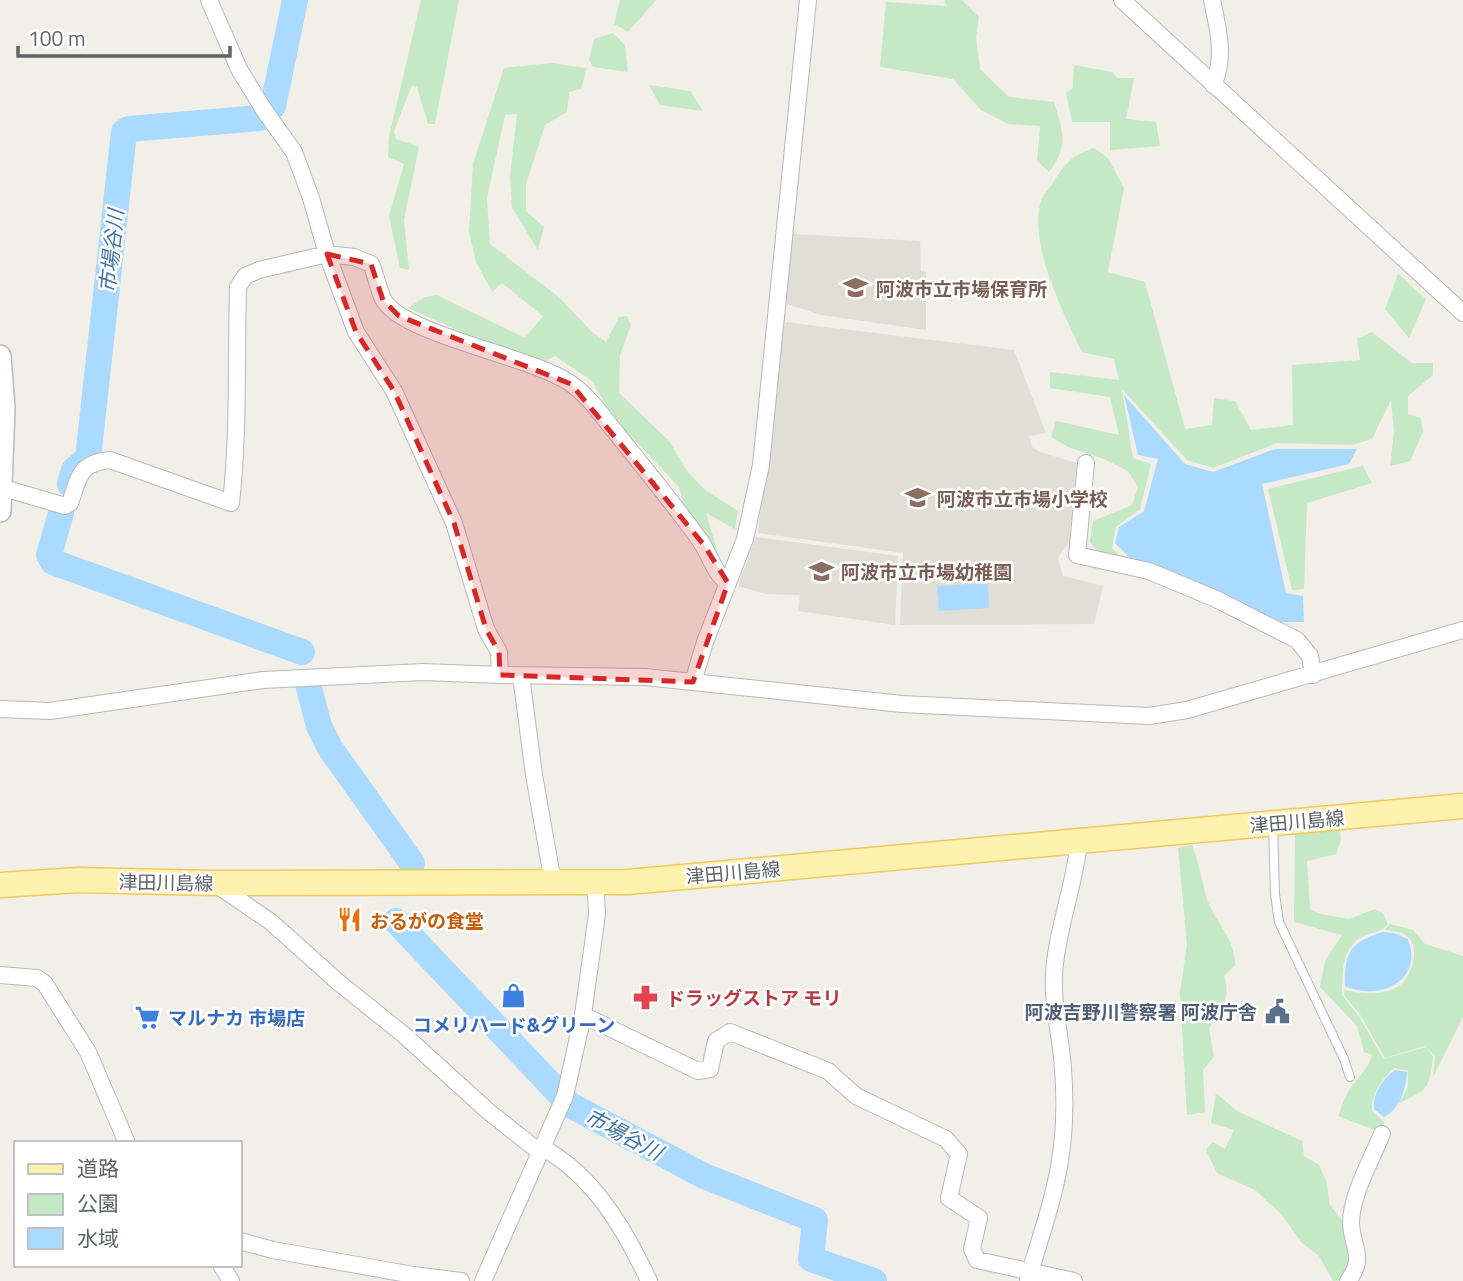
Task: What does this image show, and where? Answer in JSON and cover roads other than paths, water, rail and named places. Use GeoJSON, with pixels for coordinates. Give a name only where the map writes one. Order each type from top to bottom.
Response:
{"type":"FeatureCollection","features":[{"type":"Feature","properties":{"kind":"main road"},"geometry":{"type":"LineString","coordinates":[[0,356],[4,408],[0,511]]}},
{"type":"Feature","properties":{"kind":"main road","name":"津田川島線"},"geometry":{"type":"LineString","coordinates":[[0,885],[79,880],[213,883],[628,882],[1463,806]]}},
{"type":"Feature","properties":{"kind":"street"},"geometry":{"type":"LineString","coordinates":[[209,0],[239,69],[294,152],[356,332],[394,391],[454,523],[486,629],[499,652],[500,676]]}},
{"type":"Feature","properties":{"kind":"street"},"geometry":{"type":"LineString","coordinates":[[693,682],[745,539],[761,465],[808,0]]}},
{"type":"Feature","properties":{"kind":"street"},"geometry":{"type":"LineString","coordinates":[[1122,0],[1463,313]]}},
{"type":"Feature","properties":{"kind":"street"},"geometry":{"type":"LineString","coordinates":[[1212,0],[1221,49],[1218,74],[1213,85]]}},
{"type":"Feature","properties":{"kind":"street"},"geometry":{"type":"LineString","coordinates":[[1,488],[65,506],[70,503],[81,472],[93,461],[110,460],[231,502],[238,423],[238,287],[245,276],[259,270],[327,254],[354,257],[371,264],[383,300],[399,316],[422,327],[550,372],[571,384],[590,401],[672,501],[704,545],[718,576],[728,583]]}},
{"type":"Feature","properties":{"kind":"street"},"geometry":{"type":"LineString","coordinates":[[1086,463],[1077,555],[1149,571],[1216,599],[1297,640],[1310,656],[1314,675]]}},
{"type":"Feature","properties":{"kind":"street"},"geometry":{"type":"LineString","coordinates":[[0,709],[50,711],[263,680],[423,672],[500,676],[645,677],[902,704],[1149,716],[1187,710],[1463,630]]}},
{"type":"Feature","properties":{"kind":"street"},"geometry":{"type":"LineString","coordinates":[[521,676],[534,775],[551,871],[550,884]]}},
{"type":"Feature","properties":{"kind":"street"},"geometry":{"type":"LineString","coordinates":[[1029,1276],[1056,1185],[1062,1144],[1063,1069],[1056,1017],[1054,973],[1061,929],[1076,872],[1079,841]]}},
{"type":"Feature","properties":{"kind":"street"},"geometry":{"type":"LineString","coordinates":[[483,1281],[564,1099],[583,1015],[597,914],[596,882]]}},
{"type":"Feature","properties":{"kind":"street"},"geometry":{"type":"LineString","coordinates":[[213,883],[271,922],[338,982],[404,1035],[489,1112],[542,1151],[568,1163],[610,1209],[633,1247],[649,1281]]}},
{"type":"Feature","properties":{"kind":"street"},"geometry":{"type":"LineString","coordinates":[[0,975],[37,978],[44,984],[88,1052],[126,1141]]}},
{"type":"Feature","properties":{"kind":"street"},"geometry":{"type":"LineString","coordinates":[[583,1015],[698,1071],[710,1069],[716,1041],[730,1032],[828,1071],[856,1096],[946,1139],[959,1154],[949,1198],[979,1218],[972,1249],[978,1260],[1029,1276],[1074,1281]]}},
{"type":"Feature","properties":{"kind":"street"},"geometry":{"type":"LineString","coordinates":[[1348,1281],[1355,1272],[1358,1257],[1351,1225],[1353,1205],[1382,1134]]}},
{"type":"Feature","properties":{"kind":"street"},"geometry":{"type":"LineString","coordinates":[[242,1242],[273,1250],[461,1281]]}},
{"type":"Feature","properties":{"kind":"lane"},"geometry":{"type":"LineString","coordinates":[[1273,823],[1275,894],[1279,922],[1350,1077]]}},
{"type":"Feature","properties":{"kind":"water"},"geometry":{"type":"Polygon","coordinates":[[[1124,395],[1185,464],[1213,472],[1275,449],[1357,449],[1349,464],[1262,484],[1286,593],[1303,596],[1304,622],[1277,622],[1216,591],[1129,557],[1115,543],[1119,527],[1144,511],[1158,459],[1138,455],[1124,395]]]}},
{"type":"Feature","properties":{"kind":"water"},"geometry":{"type":"Polygon","coordinates":[[[988,583],[989,608],[939,611],[937,586],[988,583]]]}},
{"type":"Feature","properties":{"kind":"water"},"geometry":{"type":"Polygon","coordinates":[[[1382,932],[1394,933],[1408,939],[1410,966],[1404,977],[1384,989],[1371,991],[1345,986],[1346,965],[1355,945],[1382,932]]]}},
{"type":"Feature","properties":{"kind":"water"},"geometry":{"type":"Polygon","coordinates":[[[1395,1070],[1407,1072],[1405,1085],[1398,1104],[1384,1117],[1374,1109],[1375,1098],[1383,1082],[1395,1070]]]}},
{"type":"Feature","properties":{"kind":"waterway","name":"市場谷川"},"geometry":{"type":"LineString","coordinates":[[273,106],[295,0]]}},
{"type":"Feature","properties":{"kind":"waterway","name":"市場谷川"},"geometry":{"type":"LineString","coordinates":[[70,484],[74,470],[88,458],[124,132],[129,129],[260,118]]}},
{"type":"Feature","properties":{"kind":"waterway","name":"市場谷川"},"geometry":{"type":"LineString","coordinates":[[61,513],[49,555],[53,562],[302,652]]}},
{"type":"Feature","properties":{"kind":"waterway","name":"市場谷川"},"geometry":{"type":"LineString","coordinates":[[308,684],[319,726],[330,748],[412,863]]}},
{"type":"Feature","properties":{"kind":"waterway","name":"市場谷川"},"geometry":{"type":"LineString","coordinates":[[396,921],[570,1105],[704,1176],[815,1220],[811,1259],[874,1281]]}},
{"type":"Feature","properties":{"kind":"place","name":"阿波市立市場保育所"},"geometry":{"type":"Point","coordinates":[856,288]}},
{"type":"Feature","properties":{"kind":"place","name":"阿波市立市場小学校"},"geometry":{"type":"Point","coordinates":[917,498]}},
{"type":"Feature","properties":{"kind":"place","name":"阿波市立市場幼稚園"},"geometry":{"type":"Point","coordinates":[821,571]}},
{"type":"Feature","properties":{"kind":"place","name":"おるがの食堂"},"geometry":{"type":"Point","coordinates":[350,920]}},
{"type":"Feature","properties":{"kind":"place","name":"コメリハード&グリーン"},"geometry":{"type":"Point","coordinates":[514,996]}},
{"type":"Feature","properties":{"kind":"place","name":"ドラッグストア モリ"},"geometry":{"type":"Point","coordinates":[646,997]}},
{"type":"Feature","properties":{"kind":"place","name":"阿波吉野川警察署 阿波庁舎"},"geometry":{"type":"Point","coordinates":[1277,1011]}},
{"type":"Feature","properties":{"kind":"place","name":"マルナカ 市場店"},"geometry":{"type":"Point","coordinates":[148,1017]}}]}
